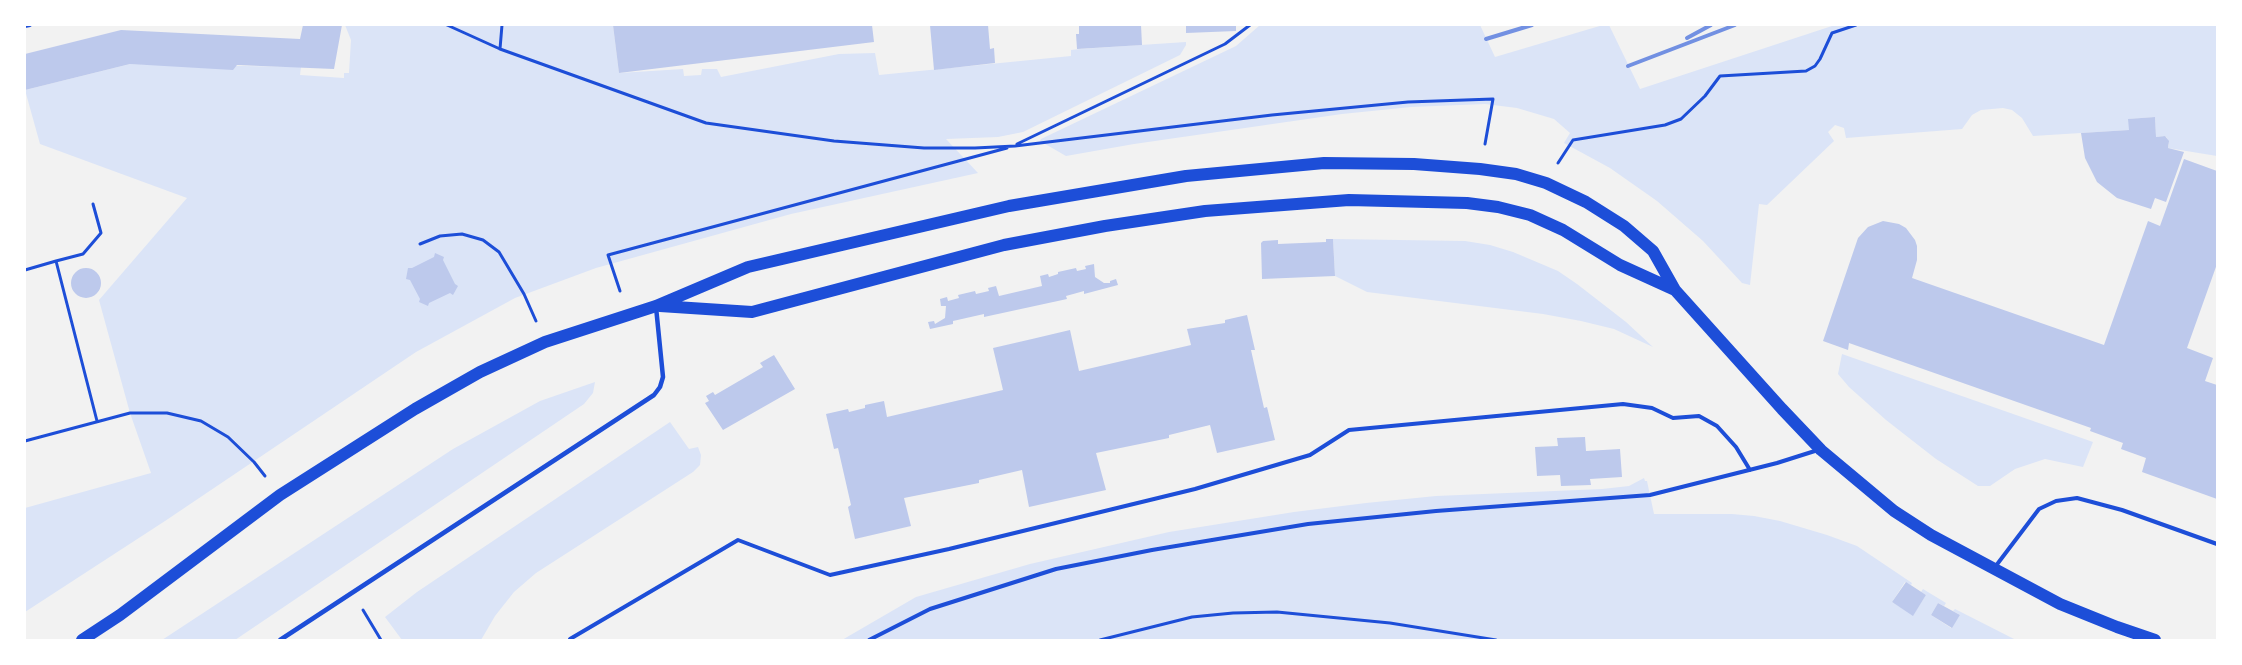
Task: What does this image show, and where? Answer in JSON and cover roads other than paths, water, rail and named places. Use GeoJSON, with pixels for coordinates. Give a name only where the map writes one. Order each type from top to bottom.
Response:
{"type":"FeatureCollection","features":[{"type":"Feature","properties":{"kind":"main road"},"geometry":{"type":"LineString","coordinates":[[82,640],[120,615],[280,495],[415,409],[480,372],[545,342],[656,306],[748,267],[1008,206],[1186,176],[1324,163],[1414,164],[1516,174],[1546,183],[1586,202],[1624,226],[1653,251],[1675,290],[1820,450],[1894,511],[1931,534],[2060,604],[2154,640]]}},
{"type":"Feature","properties":{"kind":"main road"},"geometry":{"type":"LineString","coordinates":[[656,306],[752,312],[1004,245],[1105,226],[1205,212],[1349,200],[1467,203],[1498,207],[1530,215],[1563,230],[1620,265],[1675,290]]}},
{"type":"Feature","properties":{"kind":"street"},"geometry":{"type":"LineString","coordinates":[[280,640],[654,396],[660,387],[663,377],[656,306]]}},
{"type":"Feature","properties":{"kind":"lane"},"geometry":{"type":"LineString","coordinates":[[25,26],[30,25]]}},
{"type":"Feature","properties":{"kind":"lane"},"geometry":{"type":"LineString","coordinates":[[570,639],[738,540],[830,575],[959,547],[1195,488],[1310,456],[1349,430],[1623,404],[1652,408],[1673,418],[1698,416],[1717,426],[1736,447],[1750,470]]}},
{"type":"Feature","properties":{"kind":"lane"},"geometry":{"type":"LineString","coordinates":[[869,640],[930,609],[1056,569],[1152,550],[1308,524],[1650,495],[1820,450]]}},
{"type":"Feature","properties":{"kind":"lane"},"geometry":{"type":"LineString","coordinates":[[1994,569],[2039,509],[2056,501],[2077,498],[2122,510],[2217,544]]}},
{"type":"Feature","properties":{"kind":"railway"},"geometry":{"type":"LineString","coordinates":[[1486,39],[1532,25]]}},
{"type":"Feature","properties":{"kind":"railway"},"geometry":{"type":"LineString","coordinates":[[1687,38],[1711,25]]}},
{"type":"Feature","properties":{"kind":"railway"},"geometry":{"type":"LineString","coordinates":[[1628,66],[1735,25]]}}]}
